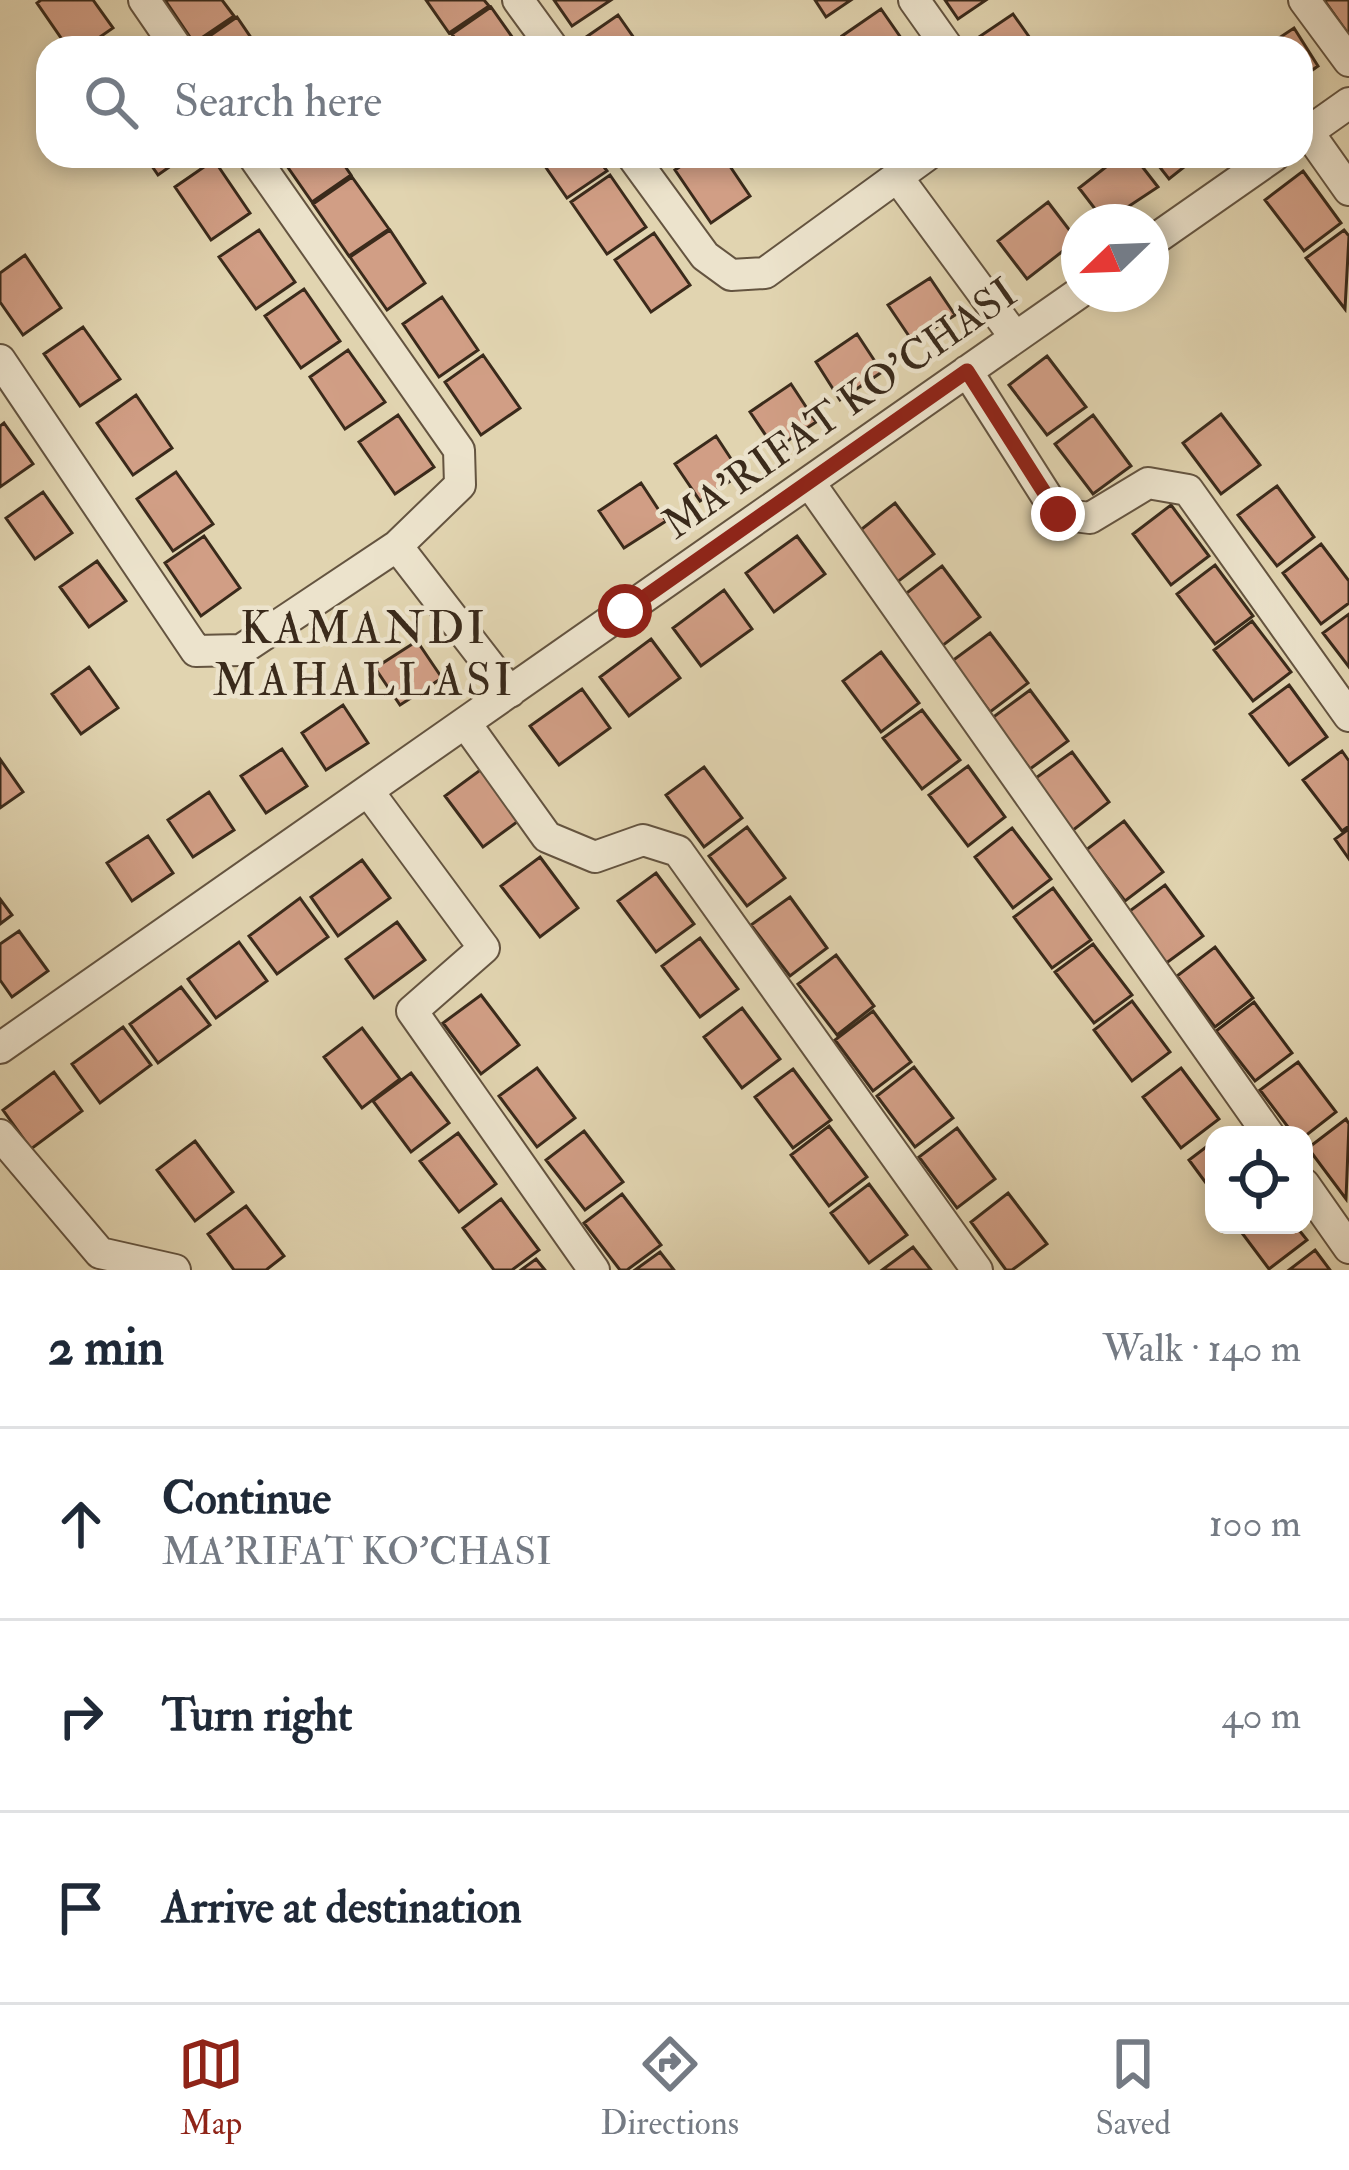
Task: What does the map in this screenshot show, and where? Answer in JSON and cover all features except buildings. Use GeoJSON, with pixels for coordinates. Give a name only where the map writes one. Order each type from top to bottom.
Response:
{"type":"FeatureCollection","features":[{"type":"Feature","properties":{"kind":"street"},"geometry":{"type":"LineString","coordinates":[[144,0],[169,36]]}},
{"type":"Feature","properties":{"kind":"street"},"geometry":{"type":"LineString","coordinates":[[518,0],[545,36]]}},
{"type":"Feature","properties":{"kind":"street"},"geometry":{"type":"LineString","coordinates":[[914,0],[940,36]]}},
{"type":"Feature","properties":{"kind":"street"},"geometry":{"type":"LineString","coordinates":[[1304,0],[1349,61]]}},
{"type":"Feature","properties":{"kind":"street"},"geometry":{"type":"LineString","coordinates":[[1313,129],[1349,103]]}},
{"type":"Feature","properties":{"kind":"street"},"geometry":{"type":"LineString","coordinates":[[1313,146],[1349,190]]}},
{"type":"Feature","properties":{"kind":"street"},"geometry":{"type":"LineString","coordinates":[[0,360],[196,651],[241,650],[397,546],[460,485],[459,450],[261,168]]}},
{"type":"Feature","properties":{"kind":"street"},"geometry":{"type":"LineString","coordinates":[[641,168],[705,256],[731,275],[765,273],[911,168]]}},
{"type":"Feature","properties":{"kind":"street"},"geometry":{"type":"LineString","coordinates":[[1169,229],[1257,168]]}},
{"type":"Feature","properties":{"kind":"street"},"geometry":{"type":"LineString","coordinates":[[898,178],[1016,337]]}},
{"type":"Feature","properties":{"kind":"street","name":"MA'RIFAT KO'CHASI"},"geometry":{"type":"LineString","coordinates":[[1,1045],[1061,305]]}},
{"type":"Feature","properties":{"kind":"street"},"geometry":{"type":"LineString","coordinates":[[967,371],[1058,514],[1090,518],[1148,483],[1188,490],[1349,716]]}},
{"type":"Feature","properties":{"kind":"street"},"geometry":{"type":"LineString","coordinates":[[809,482],[1263,1126]]}},
{"type":"Feature","properties":{"kind":"street"},"geometry":{"type":"LineString","coordinates":[[397,546],[510,692]]}},
{"type":"Feature","properties":{"kind":"street"},"geometry":{"type":"LineString","coordinates":[[466,724],[548,837],[595,857],[643,840],[678,851],[977,1270]]}},
{"type":"Feature","properties":{"kind":"street"},"geometry":{"type":"LineString","coordinates":[[368,791],[484,948],[412,1011],[594,1270]]}},
{"type":"Feature","properties":{"kind":"street"},"geometry":{"type":"LineString","coordinates":[[0,1135],[100,1253],[175,1270]]}},
{"type":"Feature","properties":{"kind":"street"},"geometry":{"type":"LineString","coordinates":[[1313,1197],[1349,1248]]}},
{"type":"Feature","properties":{"kind":"district","name":"KAMANDI MAHALLASI"},"geometry":{"type":"Point","coordinates":[364,655]}},
{"type":"Feature","properties":{"kind":"route"},"geometry":{"type":"LineString","coordinates":[[625,611],[967,371],[1058,514]]}}]}
